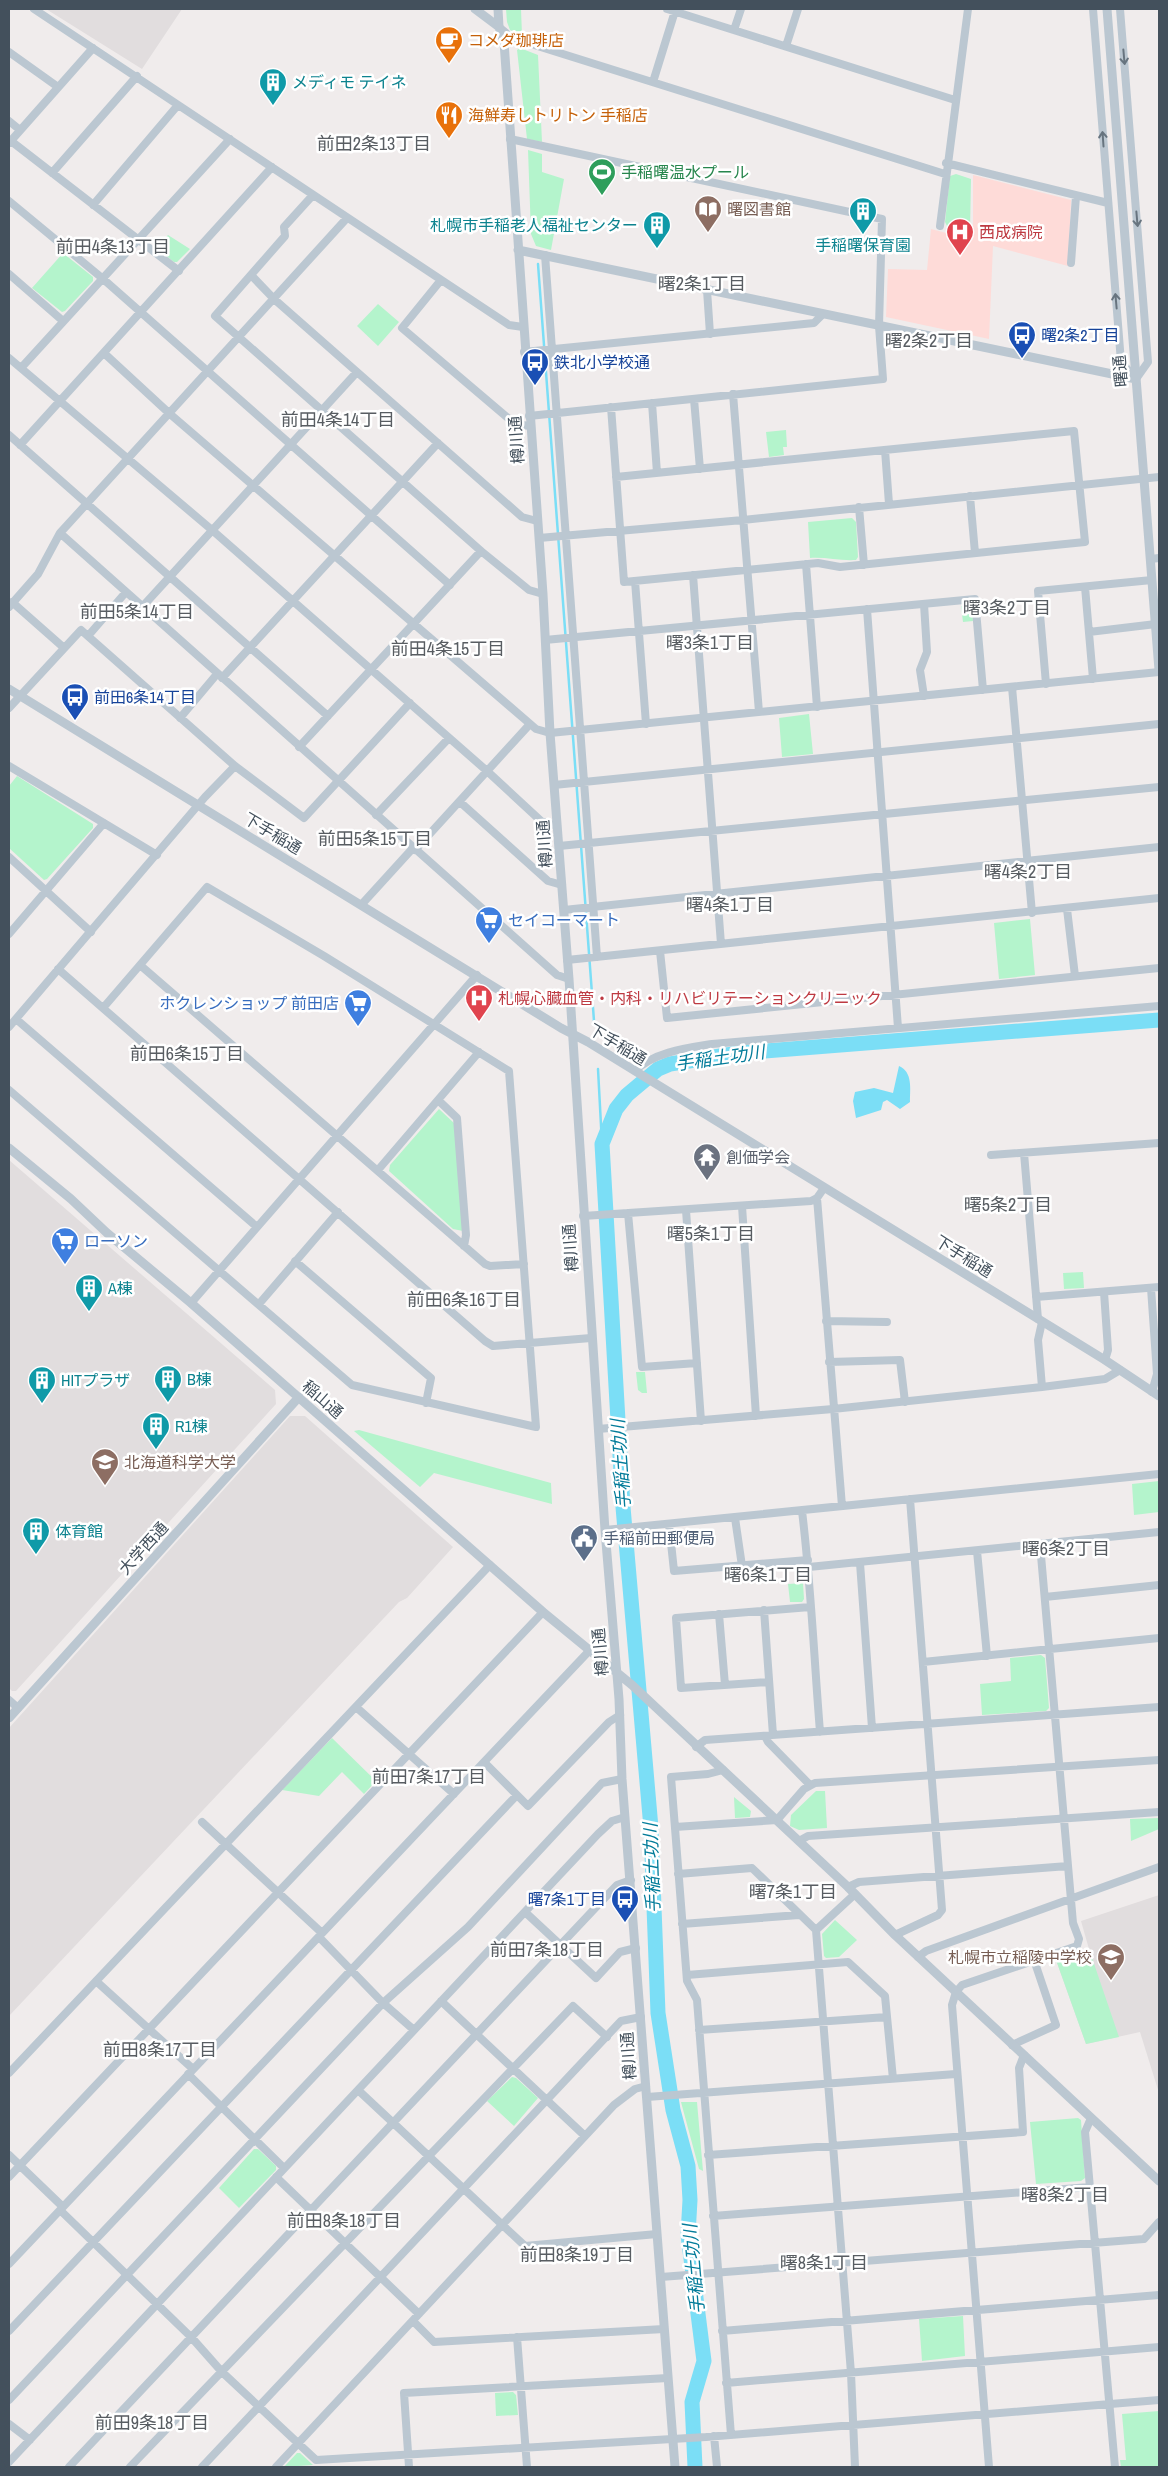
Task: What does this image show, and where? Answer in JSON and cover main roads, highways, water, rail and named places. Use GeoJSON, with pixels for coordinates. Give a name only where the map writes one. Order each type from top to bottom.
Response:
{"type":"FeatureCollection","features":[{"type":"Feature","properties":{"kind":"water"},"geometry":{"type":"Polygon","coordinates":[[[899,1066],[907,1072],[909,1077],[910,1102],[900,1109],[887,1100],[883,1102],[881,1110],[856,1118],[853,1101],[855,1092],[874,1088],[893,1093],[899,1066]]]}},
{"type":"Feature","properties":{"kind":"waterway"},"geometry":{"type":"LineString","coordinates":[[538,264],[594,1021]]}},
{"type":"Feature","properties":{"kind":"waterway","name":"手稲土功川"},"geometry":{"type":"LineString","coordinates":[[695,2467],[692,2402],[704,2361],[688,2235],[690,2200],[688,2166],[673,2110],[658,2013],[651,1828],[623,1507],[602,1144],[616,1109],[627,1095],[658,1069],[670,1064],[739,1053],[1159,1020]]}},
{"type":"Feature","properties":{"kind":"waterway"},"geometry":{"type":"LineString","coordinates":[[598,1069],[602,1144]]}},
{"type":"Feature","properties":{"kind":"place","name":"コメダ珈琲店"},"geometry":{"type":"Point","coordinates":[449,64]}},
{"type":"Feature","properties":{"kind":"place","name":"メディモ テイネ"},"geometry":{"type":"Point","coordinates":[273,106]}},
{"type":"Feature","properties":{"kind":"place","name":"海鮮寿しトリトン 手稲店"},"geometry":{"type":"Point","coordinates":[449,139]}},
{"type":"Feature","properties":{"kind":"place","name":"手稲曙温水プール"},"geometry":{"type":"Point","coordinates":[602,196]}},
{"type":"Feature","properties":{"kind":"place","name":"曙図書館"},"geometry":{"type":"Point","coordinates":[708,233]}},
{"type":"Feature","properties":{"kind":"place","name":"手稲曙保育園"},"geometry":{"type":"Point","coordinates":[863,235]}},
{"type":"Feature","properties":{"kind":"place","name":"札幌市手稲老人福祉センター"},"geometry":{"type":"Point","coordinates":[657,249]}},
{"type":"Feature","properties":{"kind":"place","name":"西成病院"},"geometry":{"type":"Point","coordinates":[960,256]}},
{"type":"Feature","properties":{"kind":"place","name":"曙2条2丁目"},"geometry":{"type":"Point","coordinates":[1022,359]}},
{"type":"Feature","properties":{"kind":"place","name":"鉄北小学校通"},"geometry":{"type":"Point","coordinates":[535,386]}},
{"type":"Feature","properties":{"kind":"place","name":"前田6条14丁目"},"geometry":{"type":"Point","coordinates":[75,721]}},
{"type":"Feature","properties":{"kind":"place","name":"セイコーマート"},"geometry":{"type":"Point","coordinates":[489,944]}},
{"type":"Feature","properties":{"kind":"place","name":"札幌心臓血管・内科・リハビリテーションクリニック"},"geometry":{"type":"Point","coordinates":[479,1022]}},
{"type":"Feature","properties":{"kind":"place","name":"ホクレンショップ 前田店"},"geometry":{"type":"Point","coordinates":[358,1027]}},
{"type":"Feature","properties":{"kind":"place","name":"創価学会"},"geometry":{"type":"Point","coordinates":[707,1181]}},
{"type":"Feature","properties":{"kind":"place","name":"ローソン"},"geometry":{"type":"Point","coordinates":[65,1265]}},
{"type":"Feature","properties":{"kind":"place","name":"A棟"},"geometry":{"type":"Point","coordinates":[89,1312]}},
{"type":"Feature","properties":{"kind":"place","name":"B棟"},"geometry":{"type":"Point","coordinates":[168,1403]}},
{"type":"Feature","properties":{"kind":"place","name":"HITプラザ"},"geometry":{"type":"Point","coordinates":[42,1404]}},
{"type":"Feature","properties":{"kind":"place","name":"R1棟"},"geometry":{"type":"Point","coordinates":[156,1450]}},
{"type":"Feature","properties":{"kind":"place","name":"北海道科学大学"},"geometry":{"type":"Point","coordinates":[105,1486]}},
{"type":"Feature","properties":{"kind":"place","name":"体育館"},"geometry":{"type":"Point","coordinates":[36,1555]}},
{"type":"Feature","properties":{"kind":"place","name":"手稲前田郵便局"},"geometry":{"type":"Point","coordinates":[584,1562]}},
{"type":"Feature","properties":{"kind":"place","name":"曙7条1丁目"},"geometry":{"type":"Point","coordinates":[625,1923]}},
{"type":"Feature","properties":{"kind":"place","name":"札幌市立稲陵中学校"},"geometry":{"type":"Point","coordinates":[1111,1981]}},
{"type":"Feature","properties":{"kind":"district","name":"前田2条13丁目"},"geometry":{"type":"Point","coordinates":[374,144]}},
{"type":"Feature","properties":{"kind":"district","name":"前田4条13丁目"},"geometry":{"type":"Point","coordinates":[113,247]}},
{"type":"Feature","properties":{"kind":"district","name":"曙2条1丁目"},"geometry":{"type":"Point","coordinates":[702,284]}},
{"type":"Feature","properties":{"kind":"district","name":"曙2条2丁目"},"geometry":{"type":"Point","coordinates":[929,341]}},
{"type":"Feature","properties":{"kind":"district","name":"前田4条14丁目"},"geometry":{"type":"Point","coordinates":[338,420]}},
{"type":"Feature","properties":{"kind":"district","name":"曙3条2丁目"},"geometry":{"type":"Point","coordinates":[1007,608]}},
{"type":"Feature","properties":{"kind":"district","name":"前田5条14丁目"},"geometry":{"type":"Point","coordinates":[137,612]}},
{"type":"Feature","properties":{"kind":"district","name":"曙3条1丁目"},"geometry":{"type":"Point","coordinates":[710,643]}},
{"type":"Feature","properties":{"kind":"district","name":"前田4条15丁目"},"geometry":{"type":"Point","coordinates":[448,649]}},
{"type":"Feature","properties":{"kind":"district","name":"前田5条15丁目"},"geometry":{"type":"Point","coordinates":[375,839]}},
{"type":"Feature","properties":{"kind":"district","name":"曙4条2丁目"},"geometry":{"type":"Point","coordinates":[1028,872]}},
{"type":"Feature","properties":{"kind":"district","name":"曙4条1丁目"},"geometry":{"type":"Point","coordinates":[730,905]}},
{"type":"Feature","properties":{"kind":"district","name":"前田6条15丁目"},"geometry":{"type":"Point","coordinates":[187,1054]}},
{"type":"Feature","properties":{"kind":"district","name":"曙5条2丁目"},"geometry":{"type":"Point","coordinates":[1008,1205]}},
{"type":"Feature","properties":{"kind":"district","name":"曙5条1丁目"},"geometry":{"type":"Point","coordinates":[711,1234]}},
{"type":"Feature","properties":{"kind":"district","name":"前田6条16丁目"},"geometry":{"type":"Point","coordinates":[464,1300]}},
{"type":"Feature","properties":{"kind":"district","name":"曙6条2丁目"},"geometry":{"type":"Point","coordinates":[1066,1549]}},
{"type":"Feature","properties":{"kind":"district","name":"曙6条1丁目"},"geometry":{"type":"Point","coordinates":[768,1575]}},
{"type":"Feature","properties":{"kind":"district","name":"前田7条17丁目"},"geometry":{"type":"Point","coordinates":[429,1777]}},
{"type":"Feature","properties":{"kind":"district","name":"曙7条1丁目"},"geometry":{"type":"Point","coordinates":[793,1892]}},
{"type":"Feature","properties":{"kind":"district","name":"前田7条18丁目"},"geometry":{"type":"Point","coordinates":[547,1950]}},
{"type":"Feature","properties":{"kind":"district","name":"前田8条17丁目"},"geometry":{"type":"Point","coordinates":[160,2050]}},
{"type":"Feature","properties":{"kind":"district","name":"曙8条2丁目"},"geometry":{"type":"Point","coordinates":[1065,2195]}},
{"type":"Feature","properties":{"kind":"district","name":"前田8条18丁目"},"geometry":{"type":"Point","coordinates":[344,2221]}},
{"type":"Feature","properties":{"kind":"district","name":"前田8条19丁目"},"geometry":{"type":"Point","coordinates":[577,2255]}},
{"type":"Feature","properties":{"kind":"district","name":"曙8条1丁目"},"geometry":{"type":"Point","coordinates":[824,2263]}},
{"type":"Feature","properties":{"kind":"district","name":"前田9条18丁目"},"geometry":{"type":"Point","coordinates":[152,2423]}}]}
